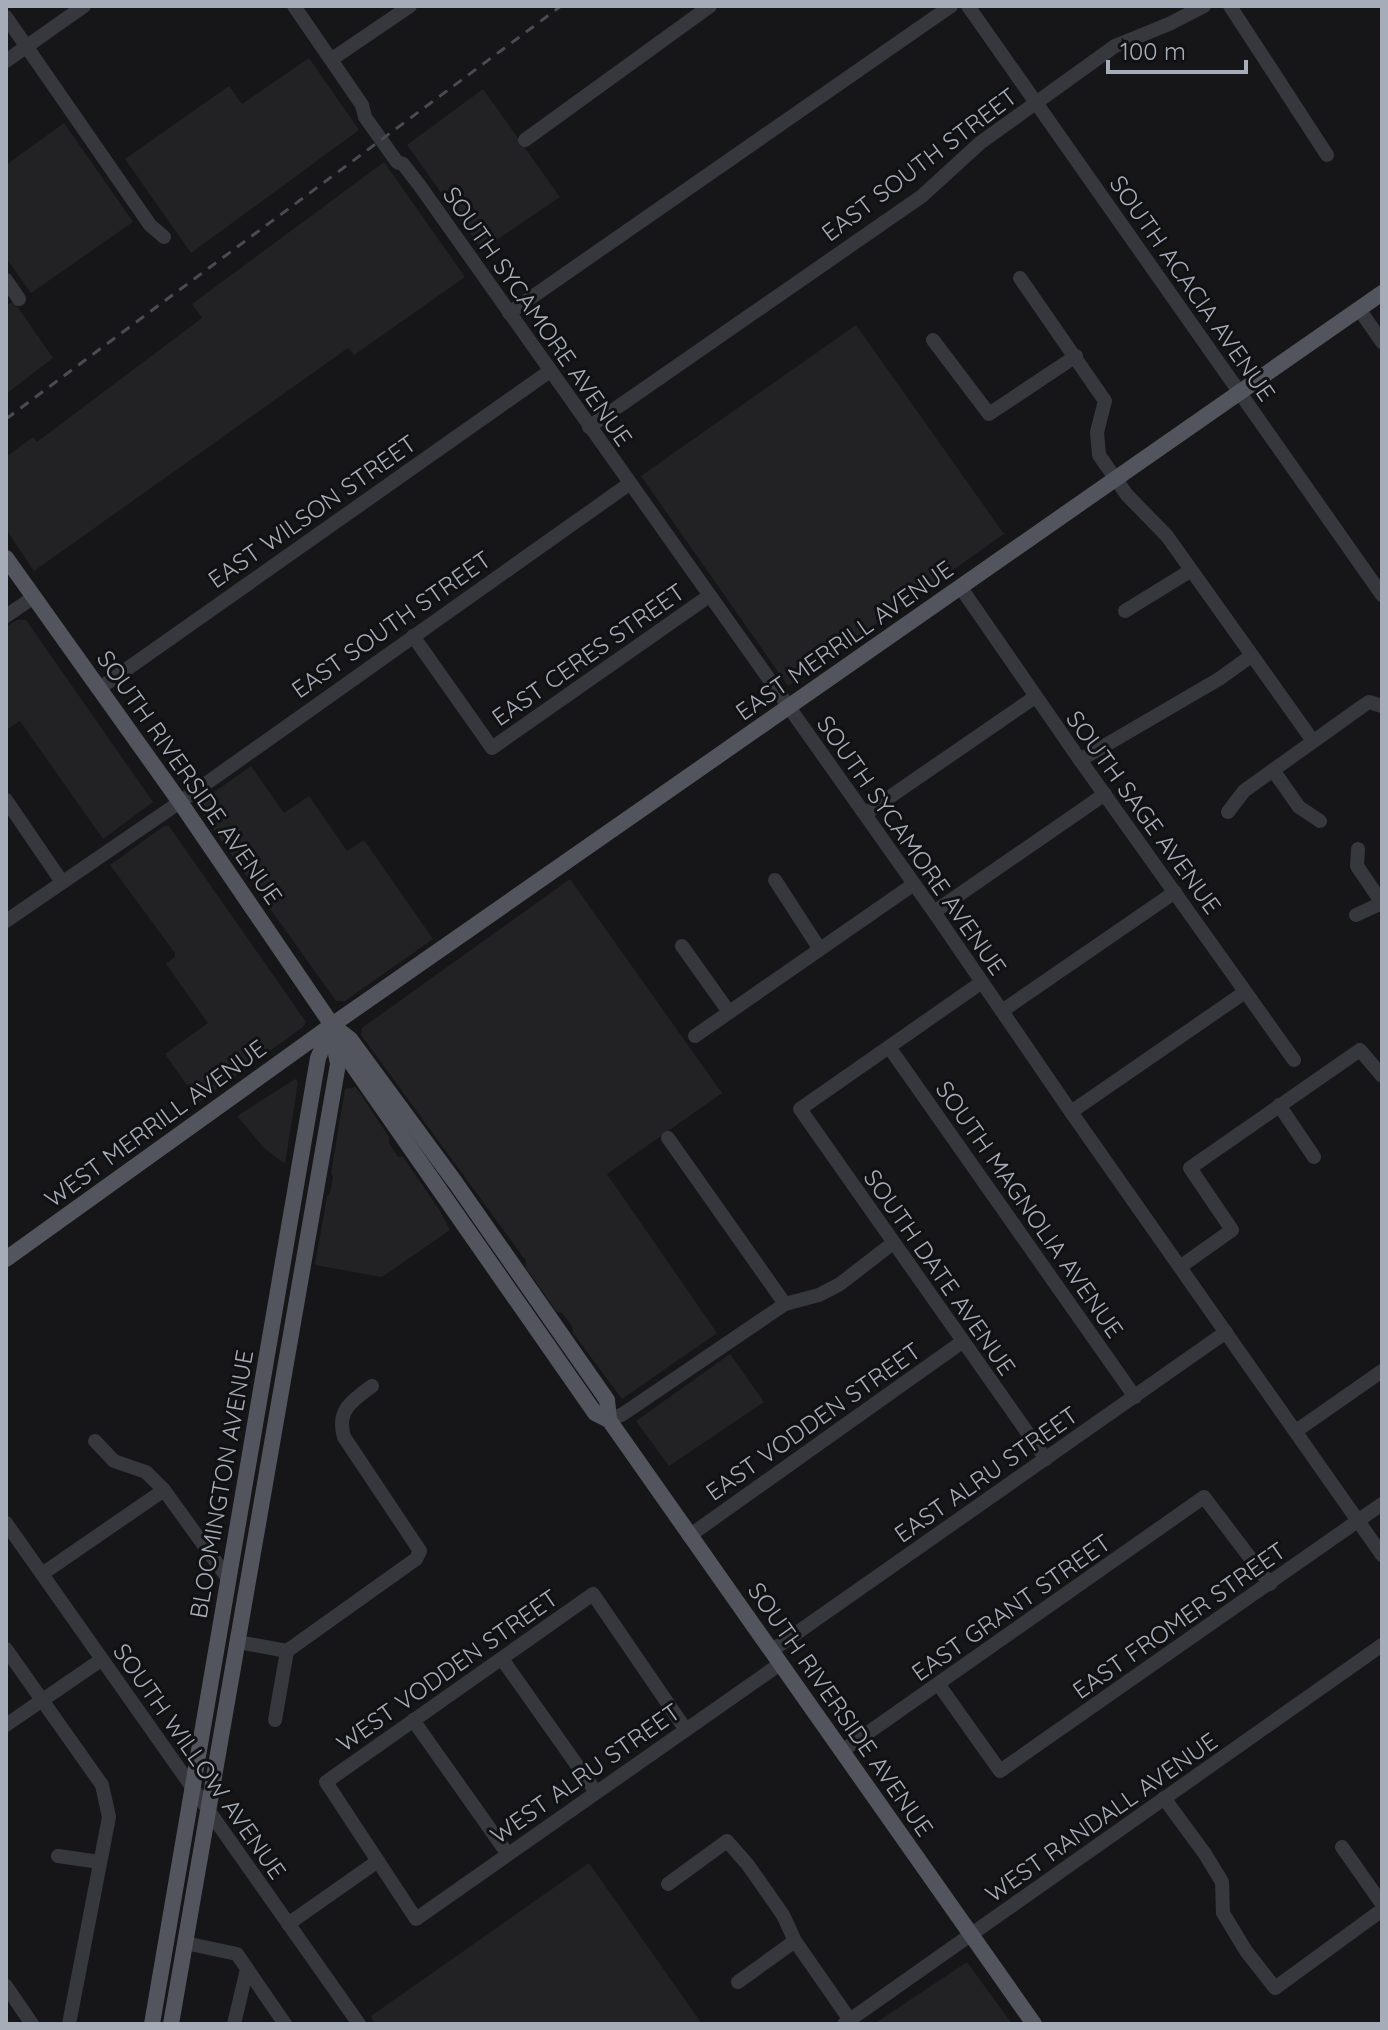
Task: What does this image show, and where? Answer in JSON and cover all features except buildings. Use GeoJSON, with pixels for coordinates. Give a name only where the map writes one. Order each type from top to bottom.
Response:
{"type":"FeatureCollection","features":[{"type":"Feature","properties":{"kind":"main road","name":"EAST MERRILL AVENUE"},"geometry":{"type":"LineString","coordinates":[[332,1025],[1382,293]]}},
{"type":"Feature","properties":{"kind":"main road","name":"SOUTH RIVERSIDE AVENUE"},"geometry":{"type":"LineString","coordinates":[[6,558],[180,802],[332,1025],[340,1047],[595,1413],[609,1420],[1034,2024]]}},
{"type":"Feature","properties":{"kind":"main road","name":"SOUTH RIVERSIDE AVENUE"},"geometry":{"type":"LineString","coordinates":[[332,1025],[350,1039],[455,1182],[607,1400],[609,1420]]}},
{"type":"Feature","properties":{"kind":"main road","name":"BLOOMINGTON AVENUE"},"geometry":{"type":"LineString","coordinates":[[171,2024],[338,1064],[332,1025]]}},
{"type":"Feature","properties":{"kind":"main road","name":"BLOOMINGTON AVENUE"},"geometry":{"type":"LineString","coordinates":[[152,2024],[318,1060],[332,1025]]}},
{"type":"Feature","properties":{"kind":"main road","name":"WEST MERRILL AVENUE"},"geometry":{"type":"LineString","coordinates":[[6,1259],[332,1025]]}},
{"type":"Feature","properties":{"kind":"main road"},"geometry":{"type":"LineString","coordinates":[[332,1097],[347,1078],[360,1076]]}},
{"type":"Feature","properties":{"kind":"street"},"geometry":{"type":"LineString","coordinates":[[6,61],[84,6]]}},
{"type":"Feature","properties":{"kind":"street","name":"SOUTH SYCAMORE AVENUE"},"geometry":{"type":"LineString","coordinates":[[294,6],[362,105],[365,117],[397,162],[403,164],[865,814],[1382,1555]]}},
{"type":"Feature","properties":{"kind":"street"},"geometry":{"type":"LineString","coordinates":[[332,59],[410,6]]}},
{"type":"Feature","properties":{"kind":"street"},"geometry":{"type":"LineString","coordinates":[[525,140],[710,6]]}},
{"type":"Feature","properties":{"kind":"street"},"geometry":{"type":"LineString","coordinates":[[509,313],[951,6]]}},
{"type":"Feature","properties":{"kind":"street","name":"SOUTH ACACIA AVENUE"},"geometry":{"type":"LineString","coordinates":[[968,6],[1382,595]]}},
{"type":"Feature","properties":{"kind":"street","name":"EAST SOUTH STREET"},"geometry":{"type":"LineString","coordinates":[[589,427],[922,196],[980,143],[1115,46],[1204,6]]}},
{"type":"Feature","properties":{"kind":"street"},"geometry":{"type":"LineString","coordinates":[[1230,6],[1327,155]]}},
{"type":"Feature","properties":{"kind":"street"},"geometry":{"type":"LineString","coordinates":[[6,17],[150,225],[164,237]]}},
{"type":"Feature","properties":{"kind":"street"},"geometry":{"type":"LineString","coordinates":[[1020,278],[1105,401],[1097,432],[1099,455],[1127,495],[1167,536],[1313,741]]}},
{"type":"Feature","properties":{"kind":"street"},"geometry":{"type":"LineString","coordinates":[[6,280],[19,299]]}},
{"type":"Feature","properties":{"kind":"street"},"geometry":{"type":"LineString","coordinates":[[1359,309],[1382,342]]}},
{"type":"Feature","properties":{"kind":"street"},"geometry":{"type":"LineString","coordinates":[[933,340],[989,414],[1076,356]]}},
{"type":"Feature","properties":{"kind":"street","name":"EAST WILSON STREET"},"geometry":{"type":"LineString","coordinates":[[100,688],[550,371]]}},
{"type":"Feature","properties":{"kind":"street","name":"EAST SOUTH STREET"},"geometry":{"type":"LineString","coordinates":[[6,921],[180,802],[629,484]]}},
{"type":"Feature","properties":{"kind":"street"},"geometry":{"type":"LineString","coordinates":[[1125,611],[1190,571]]}},
{"type":"Feature","properties":{"kind":"street","name":"SOUTH SAGE AVENUE"},"geometry":{"type":"LineString","coordinates":[[961,588],[1294,1060]]}},
{"type":"Feature","properties":{"kind":"street","name":"EAST CERES STREET"},"geometry":{"type":"LineString","coordinates":[[413,636],[492,748],[709,596]]}},
{"type":"Feature","properties":{"kind":"street"},"geometry":{"type":"LineString","coordinates":[[6,616],[34,597]]}},
{"type":"Feature","properties":{"kind":"street"},"geometry":{"type":"LineString","coordinates":[[1080,760],[1219,679],[1251,656]]}},
{"type":"Feature","properties":{"kind":"street"},"geometry":{"type":"LineString","coordinates":[[865,814],[1035,697]]}},
{"type":"Feature","properties":{"kind":"street"},"geometry":{"type":"LineString","coordinates":[[1228,812],[1244,791],[1369,702],[1382,706]]}},
{"type":"Feature","properties":{"kind":"street"},"geometry":{"type":"LineString","coordinates":[[1273,770],[1299,807],[1320,821]]}},
{"type":"Feature","properties":{"kind":"street"},"geometry":{"type":"LineString","coordinates":[[934,912],[1105,794]]}},
{"type":"Feature","properties":{"kind":"street"},"geometry":{"type":"LineString","coordinates":[[6,800],[62,882]]}},
{"type":"Feature","properties":{"kind":"street"},"geometry":{"type":"LineString","coordinates":[[1356,915],[1382,903],[1357,866],[1358,849]]}},
{"type":"Feature","properties":{"kind":"street"},"geometry":{"type":"LineString","coordinates":[[775,880],[819,948]]}},
{"type":"Feature","properties":{"kind":"street"},"geometry":{"type":"LineString","coordinates":[[695,1036],[914,884]]}},
{"type":"Feature","properties":{"kind":"street"},"geometry":{"type":"LineString","coordinates":[[1002,1011],[1175,892]]}},
{"type":"Feature","properties":{"kind":"street"},"geometry":{"type":"LineString","coordinates":[[682,946],[729,1012]]}},
{"type":"Feature","properties":{"kind":"street"},"geometry":{"type":"LineString","coordinates":[[889,1047],[982,982]]}},
{"type":"Feature","properties":{"kind":"street"},"geometry":{"type":"LineString","coordinates":[[1071,1112],[1245,992]]}},
{"type":"Feature","properties":{"kind":"street","name":"SOUTH DATE AVENUE"},"geometry":{"type":"LineString","coordinates":[[889,1047],[800,1109],[1046,1459]]}},
{"type":"Feature","properties":{"kind":"street","name":"SOUTH MAGNOLIA AVENUE"},"geometry":{"type":"LineString","coordinates":[[889,1047],[1135,1397]]}},
{"type":"Feature","properties":{"kind":"street"},"geometry":{"type":"LineString","coordinates":[[1180,1267],[1232,1230],[1190,1168],[1360,1050],[1382,1076]]}},
{"type":"Feature","properties":{"kind":"street"},"geometry":{"type":"LineString","coordinates":[[1279,1105],[1314,1157]]}},
{"type":"Feature","properties":{"kind":"street"},"geometry":{"type":"LineString","coordinates":[[668,1138],[785,1304]]}},
{"type":"Feature","properties":{"kind":"street"},"geometry":{"type":"LineString","coordinates":[[609,1420],[624,1413],[785,1304],[819,1295],[840,1284],[893,1243]]}},
{"type":"Feature","properties":{"kind":"street","name":"EAST ALRU STREET"},"geometry":{"type":"LineString","coordinates":[[775,1658],[1046,1459],[1226,1332]]}},
{"type":"Feature","properties":{"kind":"street","name":"EAST VODDEN STREET"},"geometry":{"type":"LineString","coordinates":[[689,1536],[962,1342]]}},
{"type":"Feature","properties":{"kind":"street"},"geometry":{"type":"LineString","coordinates":[[1296,1431],[1382,1371]]}},
{"type":"Feature","properties":{"kind":"street"},"geometry":{"type":"LineString","coordinates":[[275,1720],[287,1651],[416,1559],[420,1551],[344,1437],[345,1408],[372,1386]]}},
{"type":"Feature","properties":{"kind":"street"},"geometry":{"type":"LineString","coordinates":[[95,1441],[114,1461],[146,1472],[164,1490],[229,1580]]}},
{"type":"Feature","properties":{"kind":"street"},"geometry":{"type":"LineString","coordinates":[[42,1574],[164,1490]]}},
{"type":"Feature","properties":{"kind":"street","name":"EAST GRANT STREET"},"geometry":{"type":"LineString","coordinates":[[842,1751],[1204,1497],[1270,1584]]}},
{"type":"Feature","properties":{"kind":"street","name":"EAST FROMER STREET"},"geometry":{"type":"LineString","coordinates":[[939,1685],[1000,1771],[1382,1504]]}},
{"type":"Feature","properties":{"kind":"street","name":"SOUTH WILLOW AVENUE"},"geometry":{"type":"LineString","coordinates":[[6,1523],[359,2024]]}},
{"type":"Feature","properties":{"kind":"street","name":"WEST VODDEN STREET"},"geometry":{"type":"LineString","coordinates":[[378,1861],[326,1782],[593,1594],[686,1730]]}},
{"type":"Feature","properties":{"kind":"street"},"geometry":{"type":"LineString","coordinates":[[238,1642],[287,1651]]}},
{"type":"Feature","properties":{"kind":"street","name":"WEST RANDALL AVENUE"},"geometry":{"type":"LineString","coordinates":[[847,2022],[1382,1645]]}},
{"type":"Feature","properties":{"kind":"street"},"geometry":{"type":"LineString","coordinates":[[6,1649],[102,1785],[109,1817],[69,2024]]}},
{"type":"Feature","properties":{"kind":"street","name":"WEST ALRU STREET"},"geometry":{"type":"LineString","coordinates":[[378,1861],[416,1919],[686,1730],[775,1658]]}},
{"type":"Feature","properties":{"kind":"street"},"geometry":{"type":"LineString","coordinates":[[502,1659],[596,1792]]}},
{"type":"Feature","properties":{"kind":"street"},"geometry":{"type":"LineString","coordinates":[[6,1725],[101,1660]]}},
{"type":"Feature","properties":{"kind":"street"},"geometry":{"type":"LineString","coordinates":[[413,1720],[507,1853]]}},
{"type":"Feature","properties":{"kind":"street"},"geometry":{"type":"LineString","coordinates":[[1164,1798],[1222,1882],[1223,1913],[1246,1951],[1275,1988],[1382,1910]]}},
{"type":"Feature","properties":{"kind":"street"},"geometry":{"type":"LineString","coordinates":[[668,1884],[727,1841],[783,1915],[795,1941],[847,2022]]}},
{"type":"Feature","properties":{"kind":"street"},"geometry":{"type":"LineString","coordinates":[[1342,1847],[1382,1904]]}},
{"type":"Feature","properties":{"kind":"street"},"geometry":{"type":"LineString","coordinates":[[58,1856],[100,1862]]}},
{"type":"Feature","properties":{"kind":"street"},"geometry":{"type":"LineString","coordinates":[[288,1924],[378,1861]]}},
{"type":"Feature","properties":{"kind":"street"},"geometry":{"type":"LineString","coordinates":[[738,1982],[795,1941]]}},
{"type":"Feature","properties":{"kind":"street"},"geometry":{"type":"LineString","coordinates":[[185,1943],[237,1954],[285,2024]]}},
{"type":"Feature","properties":{"kind":"street"},"geometry":{"type":"LineString","coordinates":[[234,2024],[247,1969]]}},
{"type":"Feature","properties":{"kind":"street"},"geometry":{"type":"LineString","coordinates":[[6,1986],[32,2024]]}},
{"type":"Feature","properties":{"kind":"shaded area"},"geometry":{"type":"Polygon","coordinates":[[[309,58],[359,130],[191,253],[125,159],[229,86],[242,104],[309,58]]]}},
{"type":"Feature","properties":{"kind":"shaded area"},"geometry":{"type":"Polygon","coordinates":[[[483,89],[560,197],[482,250],[407,145],[483,89]]]}},
{"type":"Feature","properties":{"kind":"shaded area"},"geometry":{"type":"Polygon","coordinates":[[[64,123],[133,222],[31,293],[6,258],[6,165],[64,123]]]}},
{"type":"Feature","properties":{"kind":"shaded area"},"geometry":{"type":"Polygon","coordinates":[[[384,162],[465,277],[354,355],[348,348],[34,571],[6,529],[6,457],[33,437],[37,442],[202,318],[192,304],[384,162]]]}},
{"type":"Feature","properties":{"kind":"shaded area"},"geometry":{"type":"Polygon","coordinates":[[[14,302],[53,358],[6,394],[6,305],[14,302]]]}},
{"type":"Feature","properties":{"kind":"shaded area"},"geometry":{"type":"Polygon","coordinates":[[[856,325],[1004,534],[788,686],[641,476],[856,325]]]}},
{"type":"Feature","properties":{"kind":"shaded area"},"geometry":{"type":"Polygon","coordinates":[[[17,620],[26,620],[153,802],[103,839],[20,721],[6,730],[6,627],[17,620]]]}},
{"type":"Feature","properties":{"kind":"shaded area"},"geometry":{"type":"Polygon","coordinates":[[[251,766],[284,813],[309,796],[347,851],[364,840],[433,939],[345,1001],[336,1001],[196,805],[251,766]]]}},
{"type":"Feature","properties":{"kind":"shaded area"},"geometry":{"type":"Polygon","coordinates":[[[164,826],[169,826],[306,1022],[199,1102],[165,1054],[208,1023],[166,964],[175,957],[175,953],[110,865],[164,826]]]}},
{"type":"Feature","properties":{"kind":"shaded area"},"geometry":{"type":"Polygon","coordinates":[[[570,879],[722,1093],[607,1174],[717,1333],[622,1399],[361,1035],[362,1028],[570,879]]]}},
{"type":"Feature","properties":{"kind":"shaded area"},"geometry":{"type":"Polygon","coordinates":[[[295,1079],[298,1082],[285,1164],[264,1148],[237,1116],[295,1079]]]}},
{"type":"Feature","properties":{"kind":"shaded area"},"geometry":{"type":"Polygon","coordinates":[[[356,1087],[389,1137],[389,1143],[398,1157],[403,1157],[450,1230],[382,1277],[315,1265],[333,1177],[331,1173],[345,1089],[356,1087]]]}},
{"type":"Feature","properties":{"kind":"shaded area"},"geometry":{"type":"Polygon","coordinates":[[[730,1354],[764,1402],[669,1466],[636,1421],[730,1354]]]}},
{"type":"Feature","properties":{"kind":"shaded area"},"geometry":{"type":"Polygon","coordinates":[[[589,1863],[702,2024],[375,2024],[371,2016],[589,1863]]]}},
{"type":"Feature","properties":{"kind":"shaded area"},"geometry":{"type":"Polygon","coordinates":[[[967,1962],[1012,2024],[874,2024],[967,1962]]]}},
{"type":"Feature","properties":{"kind":"railway"},"geometry":{"type":"LineString","coordinates":[[6,419],[561,6]]}}]}
